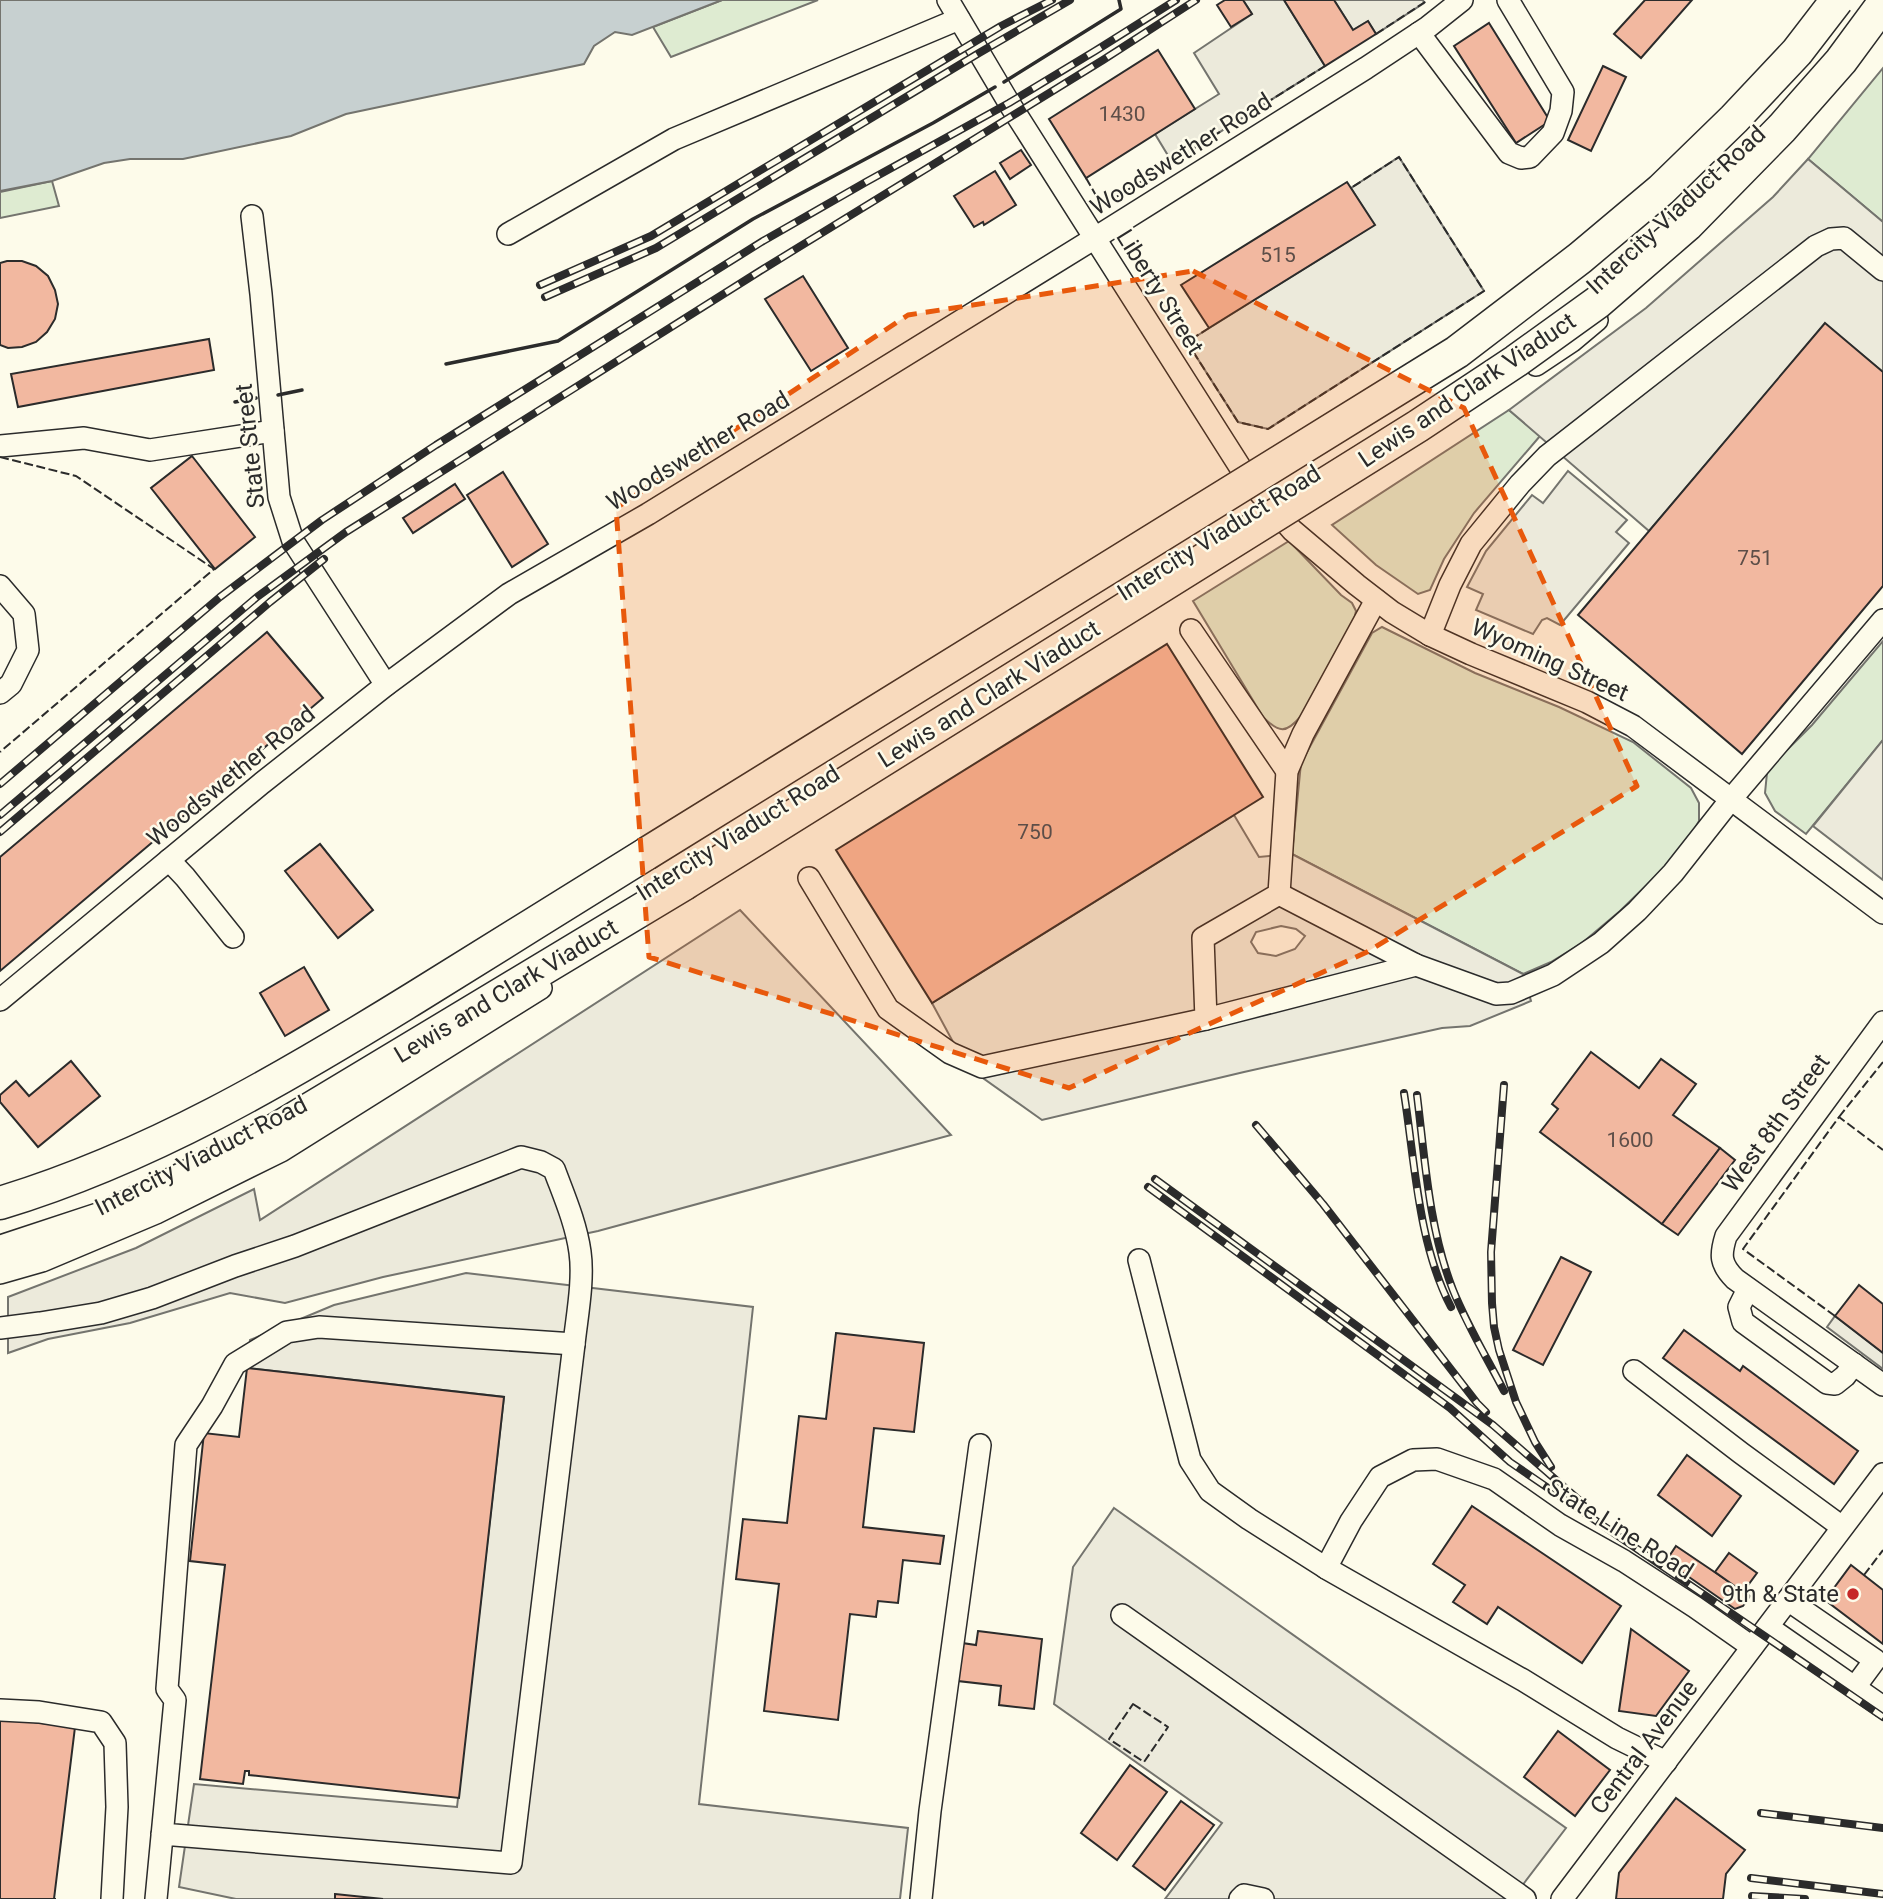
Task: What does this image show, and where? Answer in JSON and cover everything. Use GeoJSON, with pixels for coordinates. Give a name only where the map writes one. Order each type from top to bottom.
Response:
{"type":"FeatureCollection","features":[{"type":"Feature","properties":{"kind":"highway","name":"Lewis and Clark Viaduct"},"geometry":{"type":"LineString","coordinates":[[0,1203],[113,1161],[209,1116],[310,1062],[1457,352],[1580,258],[1661,190],[1734,119],[1797,52],[1837,0]]}},
{"type":"Feature","properties":{"kind":"highway","name":"Lewis and Clark Viaduct"},"geometry":{"type":"LineString","coordinates":[[0,1252],[106,1217],[247,1147],[684,884],[1483,383],[1598,302],[1687,225],[1799,109],[1841,61],[1883,4]]}},
{"type":"Feature","properties":{"kind":"street","name":"Liberty Street"},"geometry":{"type":"LineString","coordinates":[[948,0],[1009,103],[1247,478],[1267,502]]}},
{"type":"Feature","properties":{"kind":"street","name":"Woodswether Road"},"geometry":{"type":"LineString","coordinates":[[0,1000],[262,783],[386,685],[509,594],[648,514],[1095,238],[1419,33],[1462,0]]}},
{"type":"Feature","properties":{"kind":"street"},"geometry":{"type":"LineString","coordinates":[[1419,33],[1509,153],[1521,158],[1530,157],[1553,133],[1561,111],[1563,92],[1508,0]]}},
{"type":"Feature","properties":{"kind":"street"},"geometry":{"type":"LineString","coordinates":[[508,234],[674,139],[959,19]]}},
{"type":"Feature","properties":{"kind":"street","name":"Intercity Viaduct Road"},"geometry":{"type":"LineString","coordinates":[[0,1273],[42,1261],[156,1213],[281,1151],[1285,522],[1473,408],[1572,341],[1669,258],[1781,151],[1883,30]]}},
{"type":"Feature","properties":{"kind":"street","name":"State Street"},"geometry":{"type":"LineString","coordinates":[[252,216],[279,497],[293,541],[386,685]]}},
{"type":"Feature","properties":{"kind":"street"},"geometry":{"type":"LineString","coordinates":[[1430,635],[1450,585],[1471,544],[1520,484],[1547,457],[1816,246],[1831,239],[1844,238],[1883,270]]}},
{"type":"Feature","properties":{"kind":"street"},"geometry":{"type":"LineString","coordinates":[[0,446],[84,438],[150,450],[273,431]]}},
{"type":"Feature","properties":{"kind":"street","name":"Wyoming Street"},"geometry":{"type":"LineString","coordinates":[[1267,502],[1285,522],[1392,612],[1430,635],[1587,702],[1633,726],[1883,913]]}},
{"type":"Feature","properties":{"kind":"street"},"geometry":{"type":"LineString","coordinates":[[0,586],[24,614],[28,650],[11,684],[0,693]]}},
{"type":"Feature","properties":{"kind":"street"},"geometry":{"type":"LineString","coordinates":[[1279,894],[1287,771],[1303,734],[1376,600]]}},
{"type":"Feature","properties":{"kind":"street"},"geometry":{"type":"LineString","coordinates":[[1279,894],[1416,965],[1496,995],[1511,993],[1553,975],[1601,943],[1637,911],[1673,873],[1732,798],[1883,620]]}},
{"type":"Feature","properties":{"kind":"street"},"geometry":{"type":"LineString","coordinates":[[1191,630],[1287,771]]}},
{"type":"Feature","properties":{"kind":"street"},"geometry":{"type":"LineString","coordinates":[[169,860],[233,937]]}},
{"type":"Feature","properties":{"kind":"street"},"geometry":{"type":"LineString","coordinates":[[809,878],[888,1009],[950,1053],[982,1067],[1206,1019],[1416,965]]}},
{"type":"Feature","properties":{"kind":"street"},"geometry":{"type":"LineString","coordinates":[[1206,1019],[1203,939],[1279,894]]}},
{"type":"Feature","properties":{"kind":"street","name":"West 8th Street"},"geometry":{"type":"LineString","coordinates":[[1748,1289],[1726,1270],[1721,1253],[1726,1236],[1883,1023]]}},
{"type":"Feature","properties":{"kind":"street"},"geometry":{"type":"LineString","coordinates":[[0,1328],[101,1313],[152,1298],[235,1266],[295,1247],[521,1157],[541,1162],[554,1169],[574,1223],[581,1254],[581,1277],[511,1863],[162,1834]]}},
{"type":"Feature","properties":{"kind":"street"},"geometry":{"type":"LineString","coordinates":[[1139,1260],[1189,1460],[1210,1491],[1326,1568],[1523,1680],[1617,1738],[1666,1762]]}},
{"type":"Feature","properties":{"kind":"street"},"geometry":{"type":"LineString","coordinates":[[1854,1364],[1835,1384],[1827,1383],[1743,1322],[1739,1307],[1748,1289],[1854,1364],[1883,1385]]}},
{"type":"Feature","properties":{"kind":"street"},"geometry":{"type":"LineString","coordinates":[[156,1899],[175,1700],[166,1689],[186,1445],[235,1364],[287,1332],[319,1327],[574,1344]]}},
{"type":"Feature","properties":{"kind":"street"},"geometry":{"type":"LineString","coordinates":[[1634,1371],[1741,1454],[1842,1527]]}},
{"type":"Feature","properties":{"kind":"street"},"geometry":{"type":"LineString","coordinates":[[921,1899],[930,1811],[980,1445]]}},
{"type":"Feature","properties":{"kind":"street","name":"State Line Road"},"geometry":{"type":"LineString","coordinates":[[1326,1568],[1351,1521],[1380,1477],[1413,1460],[1437,1460],[1494,1479],[1560,1525],[1624,1561],[1752,1647]]}},
{"type":"Feature","properties":{"kind":"street","name":"Central Avenue"},"geometry":{"type":"LineString","coordinates":[[1562,1899],[1883,1474]]}},
{"type":"Feature","properties":{"kind":"street"},"geometry":{"type":"LineString","coordinates":[[1787,1600],[1875,1660],[1855,1687]]}},
{"type":"Feature","properties":{"kind":"street"},"geometry":{"type":"LineString","coordinates":[[1122,1615],[1525,1899]]}},
{"type":"Feature","properties":{"kind":"street"},"geometry":{"type":"LineString","coordinates":[[1768,1627],[1883,1707]]}},
{"type":"Feature","properties":{"kind":"street"},"geometry":{"type":"LineString","coordinates":[[0,1710],[38,1712],[101,1722],[115,1743],[117,1808],[112,1899]]}},
{"type":"Feature","properties":{"kind":"street"},"geometry":{"type":"LineString","coordinates":[[1240,1899],[1244,1895],[1263,1899]]}},
{"type":"Feature","properties":{"kind":"highlighted area"},"geometry":{"type":"Polygon","coordinates":[[[1193,271],[1464,408],[1637,786],[1367,952],[1069,1088],[649,957],[616,508],[908,315],[1193,271]]]}},
{"type":"Feature","properties":{"kind":"green space"},"geometry":{"type":"Polygon","coordinates":[[[722,0],[818,0],[671,57],[653,27],[722,0]]]}},
{"type":"Feature","properties":{"kind":"green space"},"geometry":{"type":"Polygon","coordinates":[[[1883,68],[1883,222],[1808,159],[1883,68]]]}},
{"type":"Feature","properties":{"kind":"green space"},"geometry":{"type":"Polygon","coordinates":[[[52,181],[59,206],[0,218],[0,192],[52,181]]]}},
{"type":"Feature","properties":{"kind":"green space"},"geometry":{"type":"Polygon","coordinates":[[[1509,410],[1540,436],[1474,513],[1444,559],[1430,590],[1418,594],[1376,565],[1332,525],[1509,410]]]}},
{"type":"Feature","properties":{"kind":"green space"},"geometry":{"type":"Polygon","coordinates":[[[1289,541],[1352,603],[1356,611],[1353,625],[1301,716],[1291,726],[1282,729],[1263,717],[1193,601],[1289,541]]]}},
{"type":"Feature","properties":{"kind":"green space"},"geometry":{"type":"Polygon","coordinates":[[[1382,627],[1475,673],[1559,707],[1633,742],[1691,788],[1699,803],[1699,821],[1688,841],[1658,874],[1582,943],[1551,962],[1523,974],[1292,854],[1301,763],[1372,633],[1382,627]]]}},
{"type":"Feature","properties":{"kind":"green space"},"geometry":{"type":"Polygon","coordinates":[[[1883,641],[1883,740],[1806,834],[1775,811],[1765,793],[1767,773],[1812,725],[1883,641]]]}},
{"type":"Feature","properties":{"kind":"shaded area"},"geometry":{"type":"Polygon","coordinates":[[[0,0],[722,0],[632,35],[615,32],[594,46],[584,64],[346,114],[291,136],[183,159],[130,159],[104,163],[52,181],[0,191],[0,0]]]}},
{"type":"Feature","properties":{"kind":"shaded area"},"geometry":{"type":"Polygon","coordinates":[[[1243,0],[1284,0],[1325,66],[1172,162],[1155,134],[1219,94],[1194,53],[1252,14],[1243,0]]]}},
{"type":"Feature","properties":{"kind":"shaded area"},"geometry":{"type":"Polygon","coordinates":[[[1334,0],[1423,0],[1424,3],[1376,34],[1368,21],[1353,30],[1334,0]]]}},
{"type":"Feature","properties":{"kind":"shaded area"},"geometry":{"type":"Polygon","coordinates":[[[1399,157],[1484,291],[1268,429],[1238,422],[1187,342],[1374,225],[1351,188],[1399,157]]]}},
{"type":"Feature","properties":{"kind":"shaded area"},"geometry":{"type":"Polygon","coordinates":[[[1808,159],[1883,222],[1883,372],[1825,324],[1649,531],[1509,410],[1646,308],[1773,197],[1808,159]]]}},
{"type":"Feature","properties":{"kind":"shaded area"},"geometry":{"type":"Polygon","coordinates":[[[1568,471],[1627,520],[1616,532],[1629,543],[1560,625],[1547,618],[1542,620],[1533,634],[1476,610],[1483,594],[1467,587],[1486,551],[1532,495],[1543,503],[1568,471]]]}},
{"type":"Feature","properties":{"kind":"shaded area"},"geometry":{"type":"Polygon","coordinates":[[[1883,740],[1883,880],[1813,826],[1883,740]]]}},
{"type":"Feature","properties":{"kind":"shaded area"},"geometry":{"type":"Polygon","coordinates":[[[1234,815],[1259,857],[1292,854],[1523,974],[1531,1001],[1470,1026],[1442,1028],[1042,1120],[966,1066],[932,1003],[1234,815]],[[1281,926],[1256,932],[1251,942],[1258,953],[1276,956],[1295,949],[1305,936],[1296,929],[1281,926]]]}},
{"type":"Feature","properties":{"kind":"shaded area"},"geometry":{"type":"Polygon","coordinates":[[[740,910],[951,1135],[598,1231],[383,1277],[285,1303],[230,1293],[130,1323],[48,1339],[8,1353],[8,1297],[136,1248],[254,1189],[260,1220],[740,910]]]}},
{"type":"Feature","properties":{"kind":"shaded area"},"geometry":{"type":"Polygon","coordinates":[[[466,1273],[753,1307],[699,1804],[908,1828],[900,1899],[236,1899],[179,1887],[194,1784],[457,1807],[504,1397],[247,1368],[250,1340],[334,1305],[466,1273]]]}},
{"type":"Feature","properties":{"kind":"shaded area"},"geometry":{"type":"Polygon","coordinates":[[[1835,1316],[1883,1353],[1883,1369],[1827,1327],[1835,1316]]]}},
{"type":"Feature","properties":{"kind":"shaded area"},"geometry":{"type":"Polygon","coordinates":[[[1114,1508],[1566,1828],[1512,1899],[1165,1899],[1222,1823],[1054,1704],[1073,1567],[1114,1508]]]}},
{"type":"Feature","properties":{"kind":"building"},"geometry":{"type":"Polygon","coordinates":[[[1225,0],[1243,0],[1252,14],[1231,27],[1217,5],[1225,0]]]}},
{"type":"Feature","properties":{"kind":"building"},"geometry":{"type":"Polygon","coordinates":[[[1284,0],[1334,0],[1353,30],[1368,21],[1376,34],[1325,66],[1284,0]]]}},
{"type":"Feature","properties":{"kind":"building"},"geometry":{"type":"Polygon","coordinates":[[[1645,0],[1692,0],[1641,58],[1614,34],[1645,0]]]}},
{"type":"Feature","properties":{"kind":"building"},"geometry":{"type":"Polygon","coordinates":[[[1489,23],[1550,121],[1516,143],[1454,46],[1489,23]]]}},
{"type":"Feature","properties":{"kind":"building"},"geometry":{"type":"Polygon","coordinates":[[[1158,50],[1195,109],[1086,178],[1049,119],[1158,50]]]}},
{"type":"Feature","properties":{"kind":"building"},"geometry":{"type":"Polygon","coordinates":[[[1603,66],[1626,77],[1591,151],[1568,140],[1603,66]]]}},
{"type":"Feature","properties":{"kind":"building"},"geometry":{"type":"Polygon","coordinates":[[[1021,150],[1031,165],[1010,179],[1000,163],[1021,150]]]}},
{"type":"Feature","properties":{"kind":"building"},"geometry":{"type":"Polygon","coordinates":[[[995,171],[1016,205],[984,225],[983,222],[974,227],[954,196],[995,171]]]}},
{"type":"Feature","properties":{"kind":"building"},"geometry":{"type":"Polygon","coordinates":[[[1347,182],[1375,225],[1209,328],[1181,285],[1347,182]]]}},
{"type":"Feature","properties":{"kind":"building"},"geometry":{"type":"Polygon","coordinates":[[[22,261],[36,266],[48,276],[58,304],[55,319],[47,332],[36,342],[22,347],[8,348],[0,345],[0,263],[22,261]]]}},
{"type":"Feature","properties":{"kind":"building"},"geometry":{"type":"Polygon","coordinates":[[[803,276],[848,348],[811,371],[765,299],[803,276]]]}},
{"type":"Feature","properties":{"kind":"building"},"geometry":{"type":"Polygon","coordinates":[[[1825,323],[1883,372],[1883,586],[1742,754],[1578,615],[1825,323]]]}},
{"type":"Feature","properties":{"kind":"building"},"geometry":{"type":"Polygon","coordinates":[[[209,339],[214,370],[18,407],[11,374],[209,339]]]}},
{"type":"Feature","properties":{"kind":"building"},"geometry":{"type":"Polygon","coordinates":[[[192,456],[255,537],[215,569],[151,488],[192,456]]]}},
{"type":"Feature","properties":{"kind":"building"},"geometry":{"type":"Polygon","coordinates":[[[503,472],[548,544],[512,567],[467,495],[503,472]]]}},
{"type":"Feature","properties":{"kind":"building"},"geometry":{"type":"Polygon","coordinates":[[[455,484],[465,499],[413,533],[403,518],[455,484]]]}},
{"type":"Feature","properties":{"kind":"building"},"geometry":{"type":"Polygon","coordinates":[[[267,632],[323,698],[0,971],[0,857],[267,632]]]}},
{"type":"Feature","properties":{"kind":"building"},"geometry":{"type":"Polygon","coordinates":[[[1167,644],[1263,797],[932,1003],[836,850],[1167,644]]]}},
{"type":"Feature","properties":{"kind":"building"},"geometry":{"type":"Polygon","coordinates":[[[320,844],[373,910],[338,938],[285,871],[320,844]]]}},
{"type":"Feature","properties":{"kind":"building"},"geometry":{"type":"Polygon","coordinates":[[[304,967],[329,1010],[285,1036],[260,993],[304,967]]]}},
{"type":"Feature","properties":{"kind":"building"},"geometry":{"type":"Polygon","coordinates":[[[1591,1052],[1639,1088],[1661,1059],[1696,1084],[1673,1115],[1720,1148],[1662,1224],[1540,1132],[1558,1109],[1552,1104],[1591,1052]]]}},
{"type":"Feature","properties":{"kind":"building"},"geometry":{"type":"Polygon","coordinates":[[[71,1061],[100,1096],[38,1147],[0,1102],[0,1095],[16,1081],[29,1096],[71,1061]]]}},
{"type":"Feature","properties":{"kind":"building"},"geometry":{"type":"Polygon","coordinates":[[[1720,1148],[1735,1160],[1678,1235],[1662,1224],[1720,1148]]]}},
{"type":"Feature","properties":{"kind":"building"},"geometry":{"type":"Polygon","coordinates":[[[1561,1257],[1591,1272],[1543,1365],[1513,1350],[1561,1257]]]}},
{"type":"Feature","properties":{"kind":"building"},"geometry":{"type":"Polygon","coordinates":[[[1859,1285],[1883,1304],[1883,1353],[1835,1316],[1859,1285]]]}},
{"type":"Feature","properties":{"kind":"building"},"geometry":{"type":"Polygon","coordinates":[[[1684,1330],[1740,1371],[1743,1366],[1858,1451],[1834,1484],[1663,1358],[1684,1330]]]}},
{"type":"Feature","properties":{"kind":"building"},"geometry":{"type":"Polygon","coordinates":[[[836,1333],[924,1343],[914,1432],[874,1428],[863,1527],[944,1536],[940,1564],[903,1560],[898,1603],[878,1601],[876,1617],[850,1614],[838,1720],[764,1711],[779,1584],[736,1579],[743,1519],[787,1523],[799,1416],[826,1419],[836,1333]]]}},
{"type":"Feature","properties":{"kind":"building"},"geometry":{"type":"Polygon","coordinates":[[[247,1368],[504,1397],[459,1798],[249,1775],[249,1771],[245,1771],[243,1784],[200,1779],[225,1565],[190,1561],[204,1433],[239,1437],[247,1368]]]}},
{"type":"Feature","properties":{"kind":"building"},"geometry":{"type":"Polygon","coordinates":[[[1687,1455],[1741,1496],[1712,1536],[1658,1495],[1687,1455]]]}},
{"type":"Feature","properties":{"kind":"building"},"geometry":{"type":"Polygon","coordinates":[[[1472,1506],[1621,1606],[1582,1663],[1498,1607],[1487,1624],[1453,1602],[1465,1585],[1433,1564],[1472,1506]]]}},
{"type":"Feature","properties":{"kind":"building"},"geometry":{"type":"Polygon","coordinates":[[[1676,1546],[1750,1596],[1743,1606],[1735,1609],[1666,1561],[1676,1546]]]}},
{"type":"Feature","properties":{"kind":"building"},"geometry":{"type":"Polygon","coordinates":[[[1729,1553],[1757,1573],[1743,1592],[1715,1572],[1729,1553]]]}},
{"type":"Feature","properties":{"kind":"building"},"geometry":{"type":"Polygon","coordinates":[[[1851,1565],[1883,1590],[1883,1644],[1825,1600],[1851,1565]]]}},
{"type":"Feature","properties":{"kind":"building"},"geometry":{"type":"Polygon","coordinates":[[[1631,1629],[1689,1671],[1656,1716],[1619,1711],[1631,1629]]]}},
{"type":"Feature","properties":{"kind":"building"},"geometry":{"type":"Polygon","coordinates":[[[978,1631],[1042,1639],[1034,1709],[999,1705],[1001,1686],[958,1681],[962,1643],[976,1645],[978,1631]]]}},
{"type":"Feature","properties":{"kind":"building"},"geometry":{"type":"Polygon","coordinates":[[[0,1718],[75,1727],[54,1899],[0,1899],[0,1718]]]}},
{"type":"Feature","properties":{"kind":"building"},"geometry":{"type":"Polygon","coordinates":[[[1558,1731],[1610,1770],[1575,1816],[1524,1777],[1558,1731]]]}},
{"type":"Feature","properties":{"kind":"building"},"geometry":{"type":"Polygon","coordinates":[[[1130,1765],[1167,1792],[1117,1860],[1081,1833],[1130,1765]]]}},
{"type":"Feature","properties":{"kind":"building"},"geometry":{"type":"Polygon","coordinates":[[[1676,1798],[1745,1850],[1726,1874],[1723,1899],[1616,1899],[1619,1873],[1676,1798]]]}},
{"type":"Feature","properties":{"kind":"building"},"geometry":{"type":"Polygon","coordinates":[[[1181,1801],[1214,1825],[1165,1890],[1133,1866],[1181,1801]]]}},
{"type":"Feature","properties":{"kind":"building"},"geometry":{"type":"Polygon","coordinates":[[[335,1894],[383,1899],[335,1899],[335,1894]]]}},
{"type":"Feature","properties":{"kind":"railway"},"geometry":{"type":"LineString","coordinates":[[540,285],[651,236],[1001,26],[1052,0]]}},
{"type":"Feature","properties":{"kind":"railway"},"geometry":{"type":"LineString","coordinates":[[545,297],[656,248],[1070,0]]}},
{"type":"Feature","properties":{"kind":"railway"},"geometry":{"type":"LineString","coordinates":[[0,784],[220,597],[322,520],[436,445],[763,241],[1009,103],[1176,0]]}},
{"type":"Feature","properties":{"kind":"railway"},"geometry":{"type":"LineString","coordinates":[[0,815],[257,597],[346,532],[1196,0]]}},
{"type":"Feature","properties":{"kind":"railway"},"geometry":{"type":"LineString","coordinates":[[0,832],[324,559]]}},
{"type":"Feature","properties":{"kind":"railway"},"geometry":{"type":"LineString","coordinates":[[1504,1085],[1491,1252],[1494,1327],[1516,1402],[1535,1442],[1551,1467]]}},
{"type":"Feature","properties":{"kind":"railway"},"geometry":{"type":"LineString","coordinates":[[1404,1093],[1425,1230],[1431,1257],[1451,1307]]}},
{"type":"Feature","properties":{"kind":"railway"},"geometry":{"type":"LineString","coordinates":[[1417,1095],[1433,1219],[1445,1267],[1464,1316],[1504,1391]]}},
{"type":"Feature","properties":{"kind":"railway"},"geometry":{"type":"LineString","coordinates":[[1256,1125],[1323,1204],[1486,1412]]}},
{"type":"Feature","properties":{"kind":"railway"},"geometry":{"type":"LineString","coordinates":[[1155,1179],[1493,1425],[1579,1500]]}},
{"type":"Feature","properties":{"kind":"railway"},"geometry":{"type":"LineString","coordinates":[[1148,1187],[1450,1408],[1510,1462],[1883,1717]]}},
{"type":"Feature","properties":{"kind":"railway"},"geometry":{"type":"LineString","coordinates":[[1761,1813],[1883,1828]]}},
{"type":"Feature","properties":{"kind":"railway"},"geometry":{"type":"LineString","coordinates":[[1751,1878],[1883,1894]]}},
{"type":"Feature","properties":{"kind":"railway"},"geometry":{"type":"LineString","coordinates":[[1752,1896],[1805,1899]]}},
{"type":"Feature","properties":{"kind":"fence"},"geometry":{"type":"LineString","coordinates":[[1376,34],[1428,0]]}},
{"type":"Feature","properties":{"kind":"fence"},"geometry":{"type":"LineString","coordinates":[[1086,178],[1102,206],[1325,66]]}},
{"type":"Feature","properties":{"kind":"fence"},"geometry":{"type":"LineString","coordinates":[[1209,328],[1187,342],[1238,422],[1268,429],[1484,291],[1399,157],[1351,188]]}},
{"type":"Feature","properties":{"kind":"fence"},"geometry":{"type":"LineString","coordinates":[[0,457],[76,476],[214,569],[0,752]]}},
{"type":"Feature","properties":{"kind":"fence"},"geometry":{"type":"LineString","coordinates":[[1839,1117],[1883,1062]]}},
{"type":"Feature","properties":{"kind":"fence"},"geometry":{"type":"LineString","coordinates":[[1835,1316],[1743,1249],[1839,1117],[1883,1150]]}},
{"type":"Feature","properties":{"kind":"fence"},"geometry":{"type":"LineString","coordinates":[[1864,1575],[1883,1550]]}},
{"type":"Feature","properties":{"kind":"fence"},"geometry":{"type":"LineString","coordinates":[[1133,1704],[1168,1727],[1144,1762],[1109,1739],[1133,1704]]}},
{"type":"Feature","properties":{"kind":"wall"},"geometry":{"type":"LineString","coordinates":[[1004,82],[1121,9],[1119,0]]}},
{"type":"Feature","properties":{"kind":"wall"},"geometry":{"type":"LineString","coordinates":[[446,364],[558,341],[753,219],[995,87]]}},
{"type":"Feature","properties":{"kind":"wall"},"geometry":{"type":"LineString","coordinates":[[278,395],[302,390]]}},
{"type":"Feature","properties":{"kind":"wall"},"geometry":{"type":"LineString","coordinates":[[235,402],[256,398]]}},
{"type":"Feature","properties":{"kind":"place","name":"9th & State"},"geometry":{"type":"Point","coordinates":[1853,1594]}}]}
